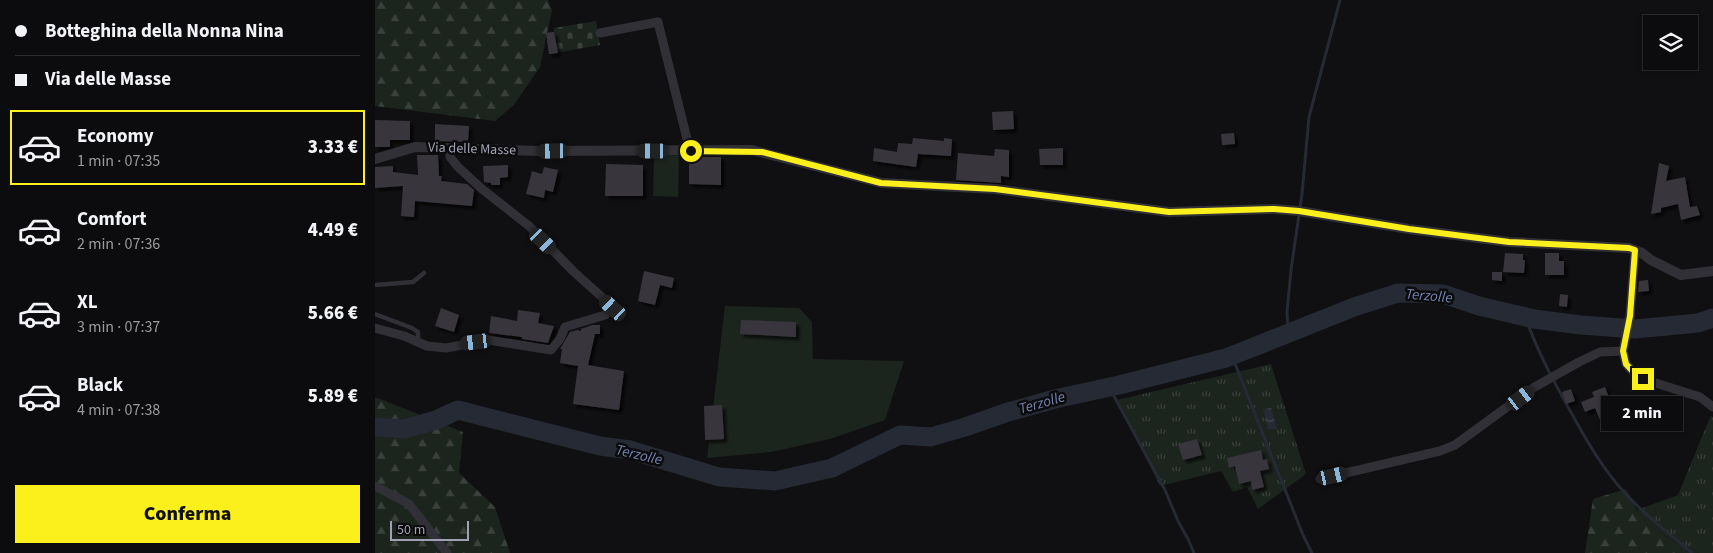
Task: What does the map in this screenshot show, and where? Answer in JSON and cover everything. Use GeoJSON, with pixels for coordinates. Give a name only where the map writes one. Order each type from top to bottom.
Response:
{"type":"FeatureCollection","features":[{"type":"Feature","properties":{"kind":"street"},"geometry":{"type":"LineString","coordinates":[[600,33],[658,22],[691,151]]}},
{"type":"Feature","properties":{"kind":"street","name":"Via delle Masse"},"geometry":{"type":"LineString","coordinates":[[375,159],[415,147],[539,151],[762,152],[881,183],[995,189],[1169,212],[1274,209],[1299,211],[1409,229],[1509,242],[1629,248],[1681,275],[1713,271]]}},
{"type":"Feature","properties":{"kind":"street"},"geometry":{"type":"LineString","coordinates":[[375,328],[404,336],[427,346],[447,348],[488,340],[551,350],[560,339],[565,327],[605,315],[613,308],[529,226],[457,168],[450,157],[450,149]]}},
{"type":"Feature","properties":{"kind":"street"},"geometry":{"type":"LineString","coordinates":[[1635,250],[1630,316],[1624,349],[1626,364],[1637,376],[1700,396],[1713,407]]}},
{"type":"Feature","properties":{"kind":"street"},"geometry":{"type":"LineString","coordinates":[[1320,479],[1440,451],[1455,445],[1533,388],[1600,352],[1624,349]]}},
{"type":"Feature","properties":{"kind":"street"},"geometry":{"type":"LineString","coordinates":[[375,486],[409,504],[447,553]]}},
{"type":"Feature","properties":{"kind":"lane"},"geometry":{"type":"LineString","coordinates":[[375,286],[413,282],[425,273]]}},
{"type":"Feature","properties":{"kind":"lane"},"geometry":{"type":"LineString","coordinates":[[375,314],[412,328],[417,332],[418,343]]}},
{"type":"Feature","properties":{"kind":"green space"},"geometry":{"type":"Polygon","coordinates":[[[375,0],[548,0],[552,10],[540,67],[514,105],[495,121],[375,106],[375,0]]]}},
{"type":"Feature","properties":{"kind":"green space"},"geometry":{"type":"Polygon","coordinates":[[[596,21],[600,45],[549,54],[546,33],[554,32],[554,28],[596,21]]]}},
{"type":"Feature","properties":{"kind":"green space"},"geometry":{"type":"Polygon","coordinates":[[[654,155],[679,156],[678,197],[653,196],[654,155]]]}},
{"type":"Feature","properties":{"kind":"green space"},"geometry":{"type":"Polygon","coordinates":[[[725,306],[799,308],[812,322],[813,359],[904,361],[885,420],[830,439],[771,452],[707,458],[725,306]]]}},
{"type":"Feature","properties":{"kind":"green space"},"geometry":{"type":"Polygon","coordinates":[[[1271,364],[1306,474],[1258,509],[1247,487],[1233,492],[1221,471],[1160,486],[1117,400],[1271,364]]]}},
{"type":"Feature","properties":{"kind":"green space"},"geometry":{"type":"Polygon","coordinates":[[[375,397],[463,432],[459,473],[495,507],[510,553],[375,553],[375,397]]]}},
{"type":"Feature","properties":{"kind":"green space"},"geometry":{"type":"Polygon","coordinates":[[[1711,415],[1713,418],[1713,553],[1699,553],[1650,528],[1637,510],[1678,495],[1711,415]]]}},
{"type":"Feature","properties":{"kind":"green space"},"geometry":{"type":"Polygon","coordinates":[[[1626,489],[1637,510],[1650,528],[1699,553],[1585,553],[1593,499],[1626,489]]]}},
{"type":"Feature","properties":{"kind":"water"},"geometry":{"type":"Polygon","coordinates":[[[1271,408],[1277,429],[1268,429],[1263,409],[1271,408]]]}},
{"type":"Feature","properties":{"kind":"building"},"geometry":{"type":"Polygon","coordinates":[[[554,32],[558,53],[549,54],[546,33],[554,32]]]}},
{"type":"Feature","properties":{"kind":"building"},"geometry":{"type":"Polygon","coordinates":[[[1013,111],[1014,129],[993,130],[992,112],[1013,111]]]}},
{"type":"Feature","properties":{"kind":"building"},"geometry":{"type":"Polygon","coordinates":[[[375,120],[410,121],[410,140],[390,140],[390,147],[375,147],[375,120]]]}},
{"type":"Feature","properties":{"kind":"building"},"geometry":{"type":"Polygon","coordinates":[[[435,124],[469,126],[468,142],[435,141],[435,124]]]}},
{"type":"Feature","properties":{"kind":"building"},"geometry":{"type":"Polygon","coordinates":[[[1234,133],[1235,144],[1222,145],[1221,134],[1234,133]]]}},
{"type":"Feature","properties":{"kind":"building"},"geometry":{"type":"Polygon","coordinates":[[[913,138],[944,141],[944,138],[952,139],[951,156],[918,154],[916,167],[873,161],[874,148],[897,152],[898,143],[912,144],[913,138]]]}},
{"type":"Feature","properties":{"kind":"building"},"geometry":{"type":"Polygon","coordinates":[[[1063,148],[1063,165],[1040,165],[1039,149],[1063,148]]]}},
{"type":"Feature","properties":{"kind":"building"},"geometry":{"type":"Polygon","coordinates":[[[995,149],[1009,150],[1009,177],[1001,176],[1001,183],[956,180],[958,153],[994,156],[995,149]]]}},
{"type":"Feature","properties":{"kind":"building"},"geometry":{"type":"Polygon","coordinates":[[[417,155],[438,155],[439,176],[442,176],[441,181],[467,184],[474,190],[472,206],[415,201],[414,217],[401,216],[403,186],[375,188],[375,167],[393,166],[393,172],[418,175],[417,155]]]}},
{"type":"Feature","properties":{"kind":"building"},"geometry":{"type":"Polygon","coordinates":[[[689,157],[721,157],[721,185],[689,184],[689,157]]]}},
{"type":"Feature","properties":{"kind":"building"},"geometry":{"type":"Polygon","coordinates":[[[1659,163],[1669,166],[1666,181],[1685,177],[1690,207],[1697,206],[1700,215],[1681,220],[1678,204],[1661,208],[1661,212],[1651,214],[1659,163]]]}},
{"type":"Feature","properties":{"kind":"building"},"geometry":{"type":"Polygon","coordinates":[[[606,164],[643,165],[643,196],[605,196],[606,164]]]}},
{"type":"Feature","properties":{"kind":"building"},"geometry":{"type":"Polygon","coordinates":[[[508,165],[508,177],[500,178],[500,185],[491,185],[491,183],[484,182],[483,166],[508,165]]]}},
{"type":"Feature","properties":{"kind":"building"},"geometry":{"type":"Polygon","coordinates":[[[544,167],[558,170],[553,192],[545,190],[544,198],[526,194],[532,171],[542,174],[544,167]]]}},
{"type":"Feature","properties":{"kind":"building"},"geometry":{"type":"Polygon","coordinates":[[[1505,253],[1523,254],[1523,260],[1525,260],[1524,273],[1503,272],[1505,253]]]}},
{"type":"Feature","properties":{"kind":"building"},"geometry":{"type":"Polygon","coordinates":[[[1545,253],[1559,253],[1559,261],[1564,261],[1564,275],[1545,275],[1545,253]]]}},
{"type":"Feature","properties":{"kind":"building"},"geometry":{"type":"Polygon","coordinates":[[[644,271],[674,278],[672,288],[660,285],[655,305],[638,301],[644,271]]]}},
{"type":"Feature","properties":{"kind":"building"},"geometry":{"type":"Polygon","coordinates":[[[1492,272],[1502,272],[1502,281],[1492,280],[1492,272]]]}},
{"type":"Feature","properties":{"kind":"building"},"geometry":{"type":"Polygon","coordinates":[[[1648,280],[1649,291],[1638,292],[1639,281],[1648,280]]]}},
{"type":"Feature","properties":{"kind":"building"},"geometry":{"type":"Polygon","coordinates":[[[1560,294],[1568,295],[1567,307],[1559,306],[1560,294]]]}},
{"type":"Feature","properties":{"kind":"building"},"geometry":{"type":"Polygon","coordinates":[[[441,308],[459,315],[454,332],[435,326],[441,308]]]}},
{"type":"Feature","properties":{"kind":"building"},"geometry":{"type":"Polygon","coordinates":[[[518,310],[540,313],[538,323],[554,326],[548,343],[522,339],[522,337],[489,333],[491,316],[517,321],[518,310]]]}},
{"type":"Feature","properties":{"kind":"building"},"geometry":{"type":"Polygon","coordinates":[[[741,320],[796,322],[796,337],[740,334],[741,320]]]}},
{"type":"Feature","properties":{"kind":"building"},"geometry":{"type":"Polygon","coordinates":[[[592,325],[600,325],[600,334],[595,334],[588,365],[624,371],[619,410],[573,404],[578,366],[560,363],[562,349],[560,349],[570,332],[581,331],[581,329],[592,325]]]}},
{"type":"Feature","properties":{"kind":"building"},"geometry":{"type":"Polygon","coordinates":[[[1605,387],[1619,423],[1610,426],[1607,418],[1600,420],[1595,408],[1585,412],[1581,402],[1594,397],[1592,392],[1605,387]]]}},
{"type":"Feature","properties":{"kind":"building"},"geometry":{"type":"Polygon","coordinates":[[[1571,389],[1575,401],[1566,404],[1562,392],[1571,389]]]}},
{"type":"Feature","properties":{"kind":"building"},"geometry":{"type":"Polygon","coordinates":[[[722,405],[724,439],[705,440],[704,406],[722,405]]]}},
{"type":"Feature","properties":{"kind":"building"},"geometry":{"type":"Polygon","coordinates":[[[1197,439],[1202,455],[1183,460],[1178,444],[1197,439]]]}},
{"type":"Feature","properties":{"kind":"building"},"geometry":{"type":"Polygon","coordinates":[[[1261,450],[1263,460],[1267,459],[1269,469],[1260,471],[1264,487],[1252,490],[1251,481],[1239,484],[1235,466],[1229,468],[1227,458],[1261,450]]]}},
{"type":"Feature","properties":{"kind":"waterway"},"geometry":{"type":"LineString","coordinates":[[1288,333],[1287,312],[1291,270],[1302,194],[1309,117],[1340,0]]}},
{"type":"Feature","properties":{"kind":"waterway","name":"Terzolle"},"geometry":{"type":"LineString","coordinates":[[375,427],[404,429],[436,420],[458,410],[600,446],[630,450],[719,477],[775,481],[832,468],[900,435],[931,437],[1055,399],[1226,358],[1354,307],[1398,293],[1443,294],[1479,306],[1534,319],[1581,325],[1635,329],[1698,323],[1713,318]]}},
{"type":"Feature","properties":{"kind":"waterway"},"geometry":{"type":"LineString","coordinates":[[1525,316],[1553,380],[1584,436],[1603,465],[1616,483],[1640,508],[1692,553]]}},
{"type":"Feature","properties":{"kind":"waterway"},"geometry":{"type":"LineString","coordinates":[[1232,356],[1303,535],[1312,553]]}},
{"type":"Feature","properties":{"kind":"waterway"},"geometry":{"type":"LineString","coordinates":[[1109,387],[1165,490],[1194,553]]}},
{"type":"Feature","properties":{"kind":"route"},"geometry":{"type":"LineString","coordinates":[[691,151],[752,150],[881,183],[995,189],[1169,212],[1274,209],[1299,211],[1409,229],[1509,242],[1629,248],[1635,250],[1630,316],[1623,351],[1626,364],[1637,376],[1643,379]]}}]}
